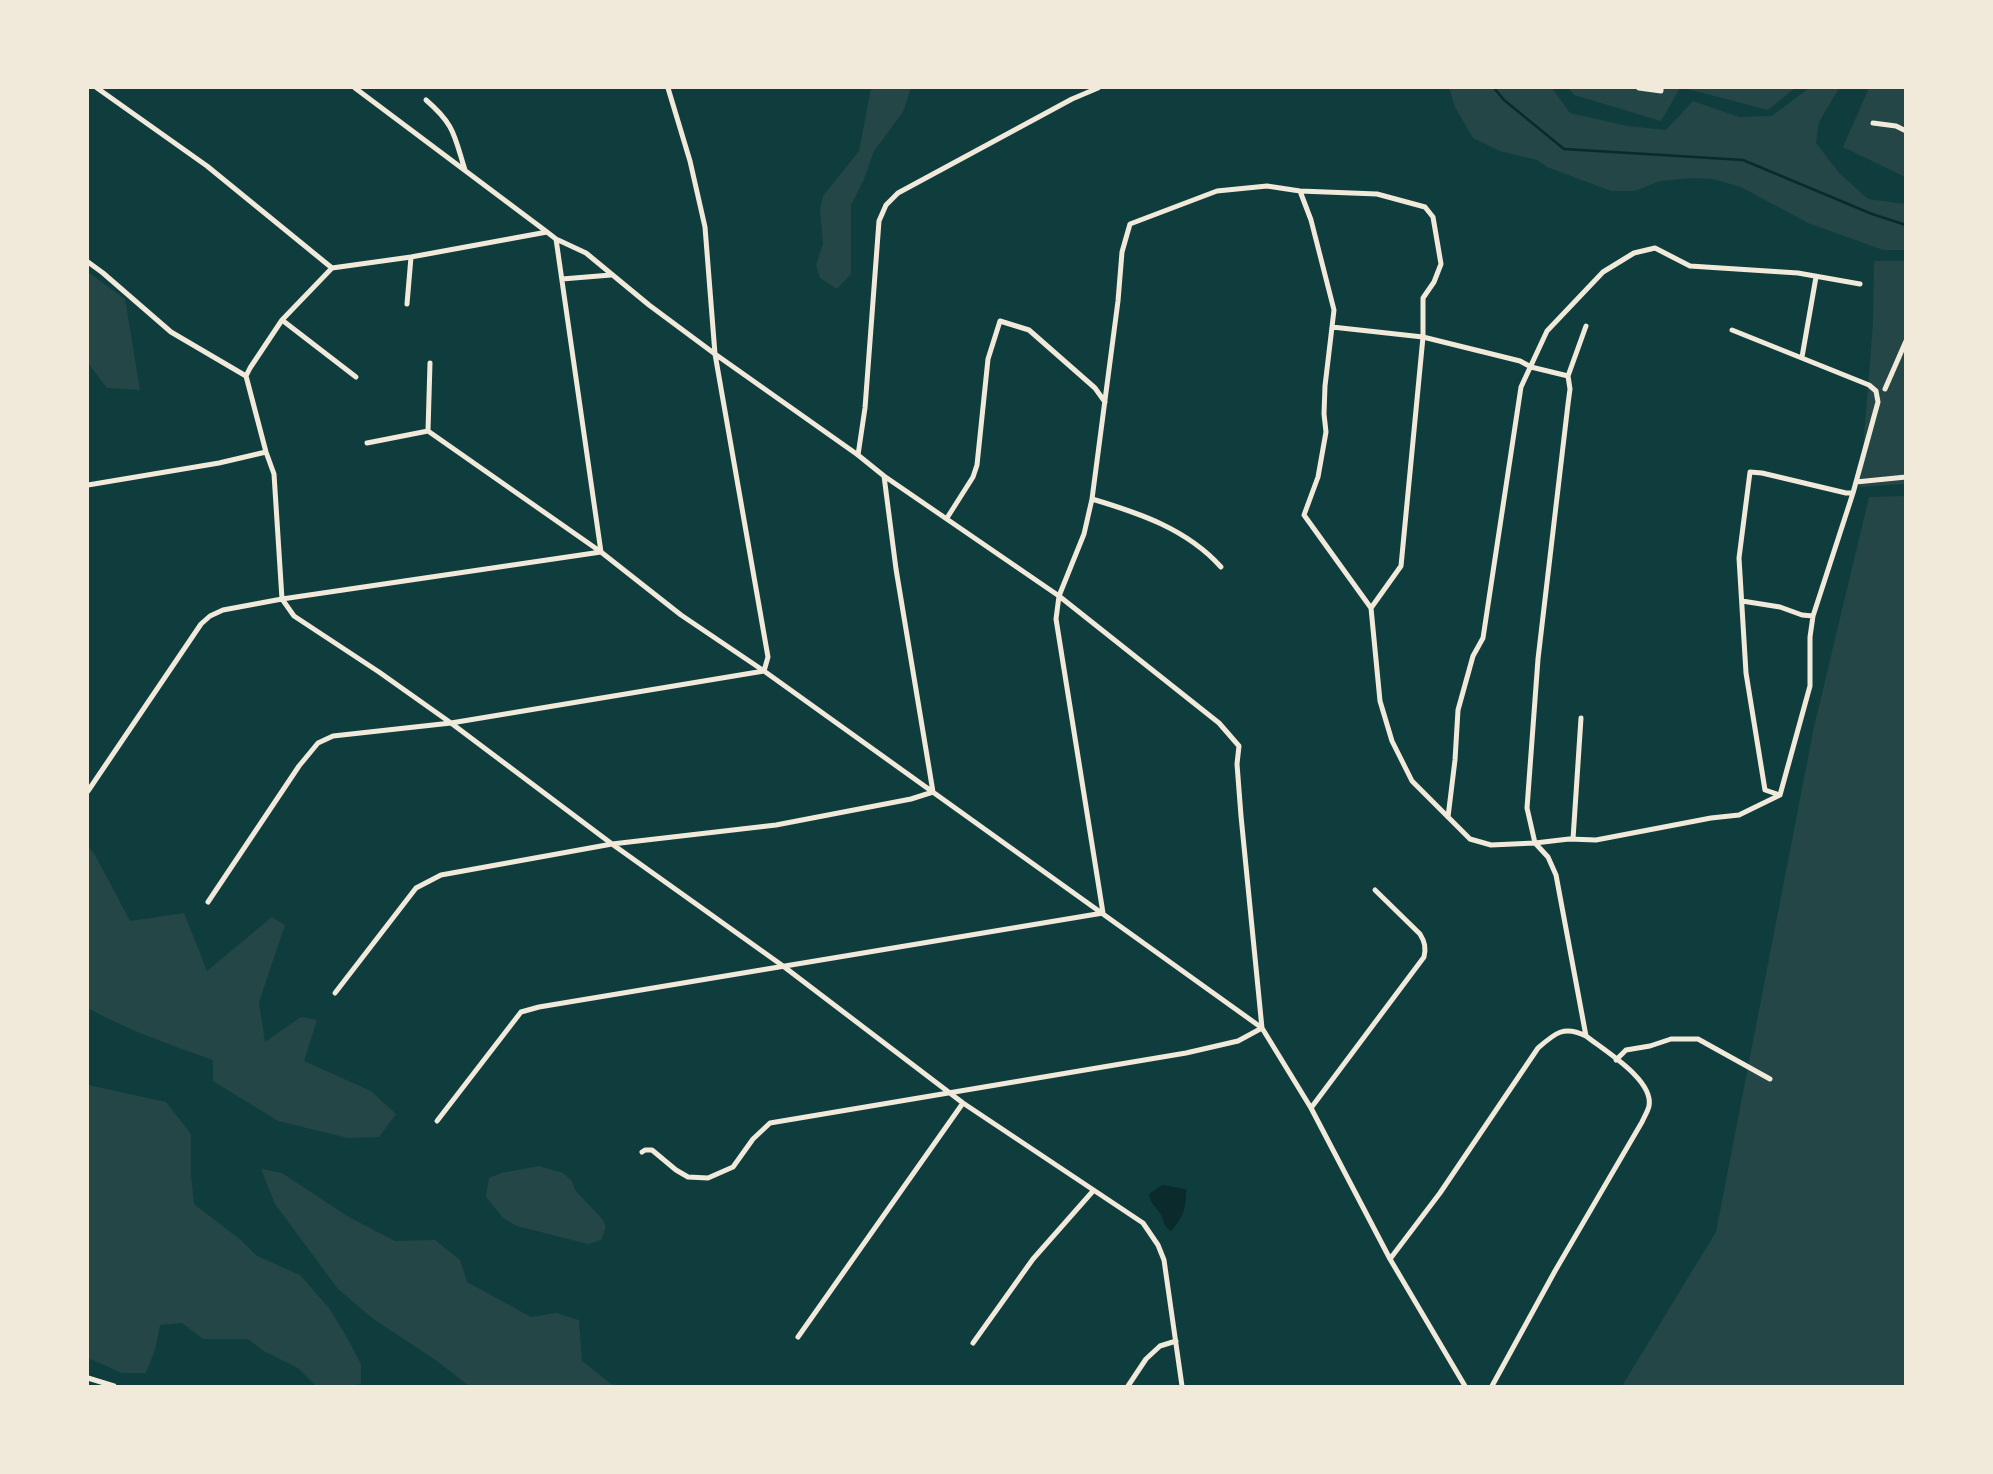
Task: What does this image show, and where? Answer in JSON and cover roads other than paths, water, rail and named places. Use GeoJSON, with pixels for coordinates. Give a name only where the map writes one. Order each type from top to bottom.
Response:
{"type":"FeatureCollection","features":[{"type":"Feature","properties":{"kind":"street"},"geometry":{"type":"LineString","coordinates":[[97,88],[207,166],[332,268]]}},
{"type":"Feature","properties":{"kind":"street"},"geometry":{"type":"LineString","coordinates":[[355,88],[556,239],[586,253],[715,354],[884,476],[1059,596],[1219,723],[1239,746],[1237,764],[1241,816],[1262,1028]]}},
{"type":"Feature","properties":{"kind":"street"},"geometry":{"type":"LineString","coordinates":[[668,88],[690,160],[705,227],[715,354],[768,657],[764,671]]}},
{"type":"Feature","properties":{"kind":"street"},"geometry":{"type":"LineString","coordinates":[[858,455],[867,384],[879,221],[886,205],[898,193],[1072,99],[1098,88]]}},
{"type":"Feature","properties":{"kind":"street"},"geometry":{"type":"LineString","coordinates":[[1639,88],[1661,92],[1661,88]]}},
{"type":"Feature","properties":{"kind":"street"},"geometry":{"type":"LineString","coordinates":[[426,100],[442,114],[455,134],[465,170]]}},
{"type":"Feature","properties":{"kind":"street"},"geometry":{"type":"LineString","coordinates":[[1873,123],[1896,125],[1906,131]]}},
{"type":"Feature","properties":{"kind":"street"},"geometry":{"type":"LineString","coordinates":[[1103,914],[1056,619],[1059,596],[1084,534],[1091,499],[1118,301],[1122,252],[1130,225],[1217,191],[1267,186],[1300,191],[1377,194],[1425,207],[1433,217],[1441,264],[1434,282],[1423,298],[1423,337],[1401,566],[1371,608]]}},
{"type":"Feature","properties":{"kind":"street"},"geometry":{"type":"LineString","coordinates":[[1300,191],[1311,220],[1334,310],[1325,386],[1326,432],[1318,477],[1304,515],[1371,608],[1380,701],[1392,741],[1412,781],[1470,839],[1491,845],[1596,840],[1740,815],[1780,795],[1810,686],[1813,616],[1853,493],[1878,402],[1877,391],[1858,380],[1732,330]]}},
{"type":"Feature","properties":{"kind":"street"},"geometry":{"type":"LineString","coordinates":[[547,232],[411,257],[332,268],[282,320],[247,376],[274,474],[282,598],[294,616],[379,671],[451,723],[612,844],[783,966],[963,1103],[1143,1223],[1158,1245],[1167,1276],[1182,1387]]}},
{"type":"Feature","properties":{"kind":"street"},"geometry":{"type":"LineString","coordinates":[[556,239],[601,552]]}},
{"type":"Feature","properties":{"kind":"street"},"geometry":{"type":"LineString","coordinates":[[1448,817],[1458,710],[1473,656],[1483,638],[1521,387],[1547,331],[1603,272],[1634,253],[1655,248],[1690,266],[1797,273],[1860,285]]}},
{"type":"Feature","properties":{"kind":"street"},"geometry":{"type":"LineString","coordinates":[[407,304],[411,257]]}},
{"type":"Feature","properties":{"kind":"street"},"geometry":{"type":"LineString","coordinates":[[88,262],[171,332],[247,376]]}},
{"type":"Feature","properties":{"kind":"street"},"geometry":{"type":"LineString","coordinates":[[562,279],[611,275]]}},
{"type":"Feature","properties":{"kind":"street"},"geometry":{"type":"LineString","coordinates":[[1802,358],[1816,277]]}},
{"type":"Feature","properties":{"kind":"street"},"geometry":{"type":"LineString","coordinates":[[282,320],[356,377]]}},
{"type":"Feature","properties":{"kind":"street"},"geometry":{"type":"LineString","coordinates":[[947,518],[973,477],[977,465],[988,359],[1000,321],[1029,330],[1095,388],[1105,402]]}},
{"type":"Feature","properties":{"kind":"street"},"geometry":{"type":"LineString","coordinates":[[1586,1036],[1556,875],[1548,857],[1535,844],[1527,808],[1538,659],[1570,389],[1568,376],[1587,326]]}},
{"type":"Feature","properties":{"kind":"street"},"geometry":{"type":"LineString","coordinates":[[1332,327],[1423,337],[1568,376]]}},
{"type":"Feature","properties":{"kind":"street"},"geometry":{"type":"LineString","coordinates":[[1885,390],[1906,341]]}},
{"type":"Feature","properties":{"kind":"street"},"geometry":{"type":"LineString","coordinates":[[428,431],[430,363]]}},
{"type":"Feature","properties":{"kind":"street"},"geometry":{"type":"LineString","coordinates":[[367,443],[428,431],[601,552],[681,615],[764,671],[1262,1028],[1311,1108],[1390,1259],[1465,1387]]}},
{"type":"Feature","properties":{"kind":"street"},"geometry":{"type":"LineString","coordinates":[[88,485],[219,463],[266,452]]}},
{"type":"Feature","properties":{"kind":"street"},"geometry":{"type":"LineString","coordinates":[[1780,795],[1765,790],[1746,673],[1740,558],[1750,472],[1846,494],[1853,493]]}},
{"type":"Feature","properties":{"kind":"street"},"geometry":{"type":"LineString","coordinates":[[884,476],[895,569],[933,792]]}},
{"type":"Feature","properties":{"kind":"street"},"geometry":{"type":"LineString","coordinates":[[1856,482],[1906,477]]}},
{"type":"Feature","properties":{"kind":"street"},"geometry":{"type":"LineString","coordinates":[[1091,499],[1138,512],[1187,537],[1221,566]]}},
{"type":"Feature","properties":{"kind":"street"},"geometry":{"type":"LineString","coordinates":[[88,791],[201,624],[210,616],[223,610],[282,598],[601,552]]}},
{"type":"Feature","properties":{"kind":"street"},"geometry":{"type":"LineString","coordinates":[[1742,601],[1813,616]]}},
{"type":"Feature","properties":{"kind":"street"},"geometry":{"type":"LineString","coordinates":[[208,902],[299,766],[318,743],[333,736],[451,723],[764,671]]}},
{"type":"Feature","properties":{"kind":"street"},"geometry":{"type":"LineString","coordinates":[[1573,839],[1581,718]]}},
{"type":"Feature","properties":{"kind":"street"},"geometry":{"type":"LineString","coordinates":[[335,993],[416,888],[441,875],[612,844],[776,825],[911,799],[933,792]]}},
{"type":"Feature","properties":{"kind":"street"},"geometry":{"type":"LineString","coordinates":[[1311,1108],[1424,957],[1426,949],[1420,934],[1375,890]]}},
{"type":"Feature","properties":{"kind":"street"},"geometry":{"type":"LineString","coordinates":[[438,1121],[521,1012],[538,1007],[1103,914]]}},
{"type":"Feature","properties":{"kind":"street"},"geometry":{"type":"LineString","coordinates":[[642,1152],[652,1150],[688,1177],[708,1178],[733,1167],[753,1139],[771,1123],[1186,1053],[1238,1041],[1262,1028]]}},
{"type":"Feature","properties":{"kind":"street"},"geometry":{"type":"LineString","coordinates":[[1390,1259],[1440,1193],[1538,1048],[1550,1038],[1562,1031],[1574,1030],[1586,1036],[1640,1078],[1648,1092],[1649,1106],[1642,1122],[1555,1271],[1492,1387]]}},
{"type":"Feature","properties":{"kind":"street"},"geometry":{"type":"LineString","coordinates":[[1616,1060],[1626,1049],[1650,1046],[1671,1039],[1698,1039],[1770,1079]]}},
{"type":"Feature","properties":{"kind":"street"},"geometry":{"type":"LineString","coordinates":[[798,1336],[963,1103]]}},
{"type":"Feature","properties":{"kind":"street"},"geometry":{"type":"LineString","coordinates":[[973,1343],[1033,1259],[1093,1191]]}},
{"type":"Feature","properties":{"kind":"street"},"geometry":{"type":"LineString","coordinates":[[1128,1387],[1146,1359],[1160,1346],[1177,1341]]}},
{"type":"Feature","properties":{"kind":"street"},"geometry":{"type":"LineString","coordinates":[[88,1378],[114,1387]]}},
{"type":"Feature","properties":{"kind":"waterway"},"geometry":{"type":"LineString","coordinates":[[1494,88],[1504,100],[1564,149],[1743,160],[1872,214],[1906,225]]}}]}
